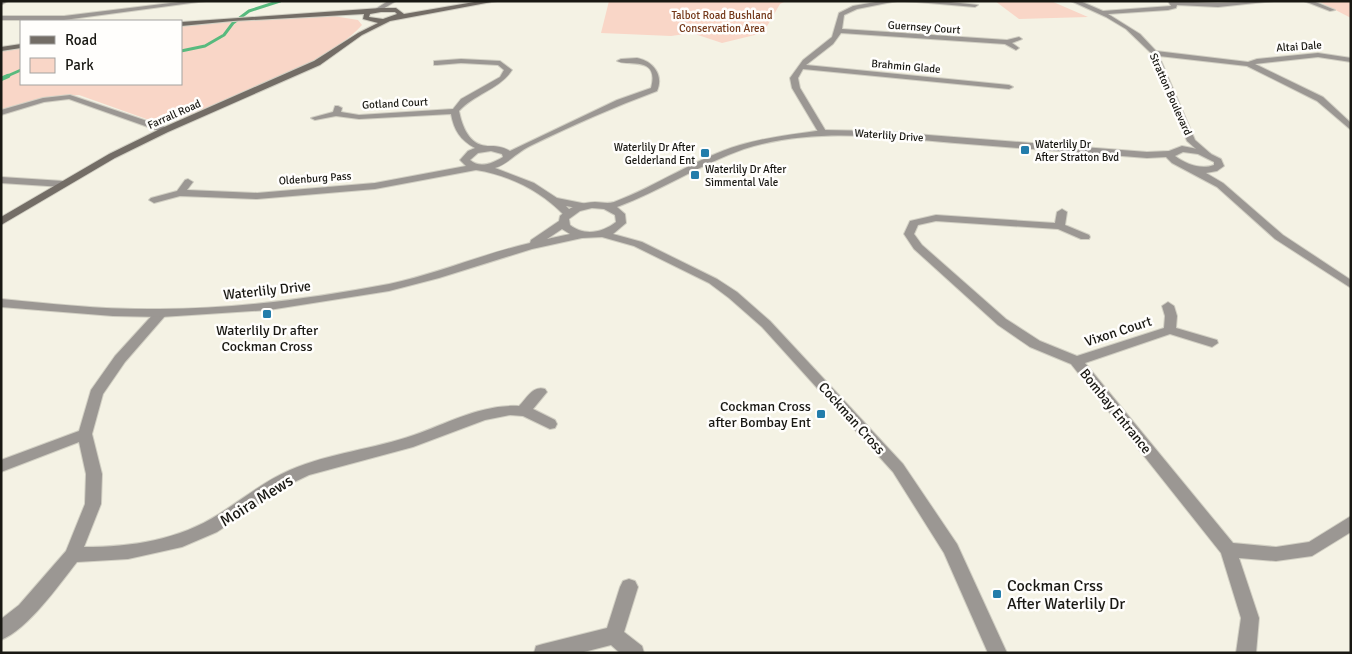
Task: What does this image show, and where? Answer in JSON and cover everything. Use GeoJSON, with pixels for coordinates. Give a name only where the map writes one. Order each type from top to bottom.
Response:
{"type":"FeatureCollection","features":[{"type":"Feature","properties":{"kind":"main road"},"geometry":{"type":"LineString","coordinates":[[182,24],[246,18],[374,11],[398,13],[494,1]]}},
{"type":"Feature","properties":{"kind":"main road"},"geometry":{"type":"LineString","coordinates":[[366,19],[365,15],[374,11]]}},
{"type":"Feature","properties":{"kind":"main road"},"geometry":{"type":"LineString","coordinates":[[321,14],[388,20],[398,13]]}},
{"type":"Feature","properties":{"kind":"main road","name":"Farrall Road"},"geometry":{"type":"LineString","coordinates":[[360,34],[366,19]]}},
{"type":"Feature","properties":{"kind":"main road","name":"Farrall Road"},"geometry":{"type":"LineString","coordinates":[[1,222],[63,184],[165,130],[317,63],[360,34],[388,20]]}},
{"type":"Feature","properties":{"kind":"main road"},"geometry":{"type":"LineString","coordinates":[[1,47],[20,45]]}},
{"type":"Feature","properties":{"kind":"street"},"geometry":{"type":"LineString","coordinates":[[1,3],[5,1]]}},
{"type":"Feature","properties":{"kind":"street"},"geometry":{"type":"LineString","coordinates":[[147,9],[148,1]]}},
{"type":"Feature","properties":{"kind":"street"},"geometry":{"type":"LineString","coordinates":[[1,18],[64,18],[203,1]]}},
{"type":"Feature","properties":{"kind":"street"},"geometry":{"type":"LineString","coordinates":[[374,11],[394,1]]}},
{"type":"Feature","properties":{"kind":"street"},"geometry":{"type":"LineString","coordinates":[[394,1],[393,7],[398,13]]}},
{"type":"Feature","properties":{"kind":"street"},"geometry":{"type":"LineString","coordinates":[[823,133],[795,86],[794,78],[806,60],[815,52],[830,45],[839,31],[841,14],[846,10],[894,1]]}},
{"type":"Feature","properties":{"kind":"street"},"geometry":{"type":"LineString","coordinates":[[908,1],[975,5]]}},
{"type":"Feature","properties":{"kind":"street","name":"Stratton Boulevard"},"geometry":{"type":"LineString","coordinates":[[1074,1],[1104,12],[1135,33],[1154,53],[1191,141],[1207,154]]}},
{"type":"Feature","properties":{"kind":"street"},"geometry":{"type":"LineString","coordinates":[[1104,12],[1174,7],[1172,2],[1226,5],[1271,1]]}},
{"type":"Feature","properties":{"kind":"street"},"geometry":{"type":"LineString","coordinates":[[1306,1],[1332,10]]}},
{"type":"Feature","properties":{"kind":"street","name":"Guernsey Court"},"geometry":{"type":"LineString","coordinates":[[839,31],[1007,42],[1018,39]]}},
{"type":"Feature","properties":{"kind":"street","name":"Guernsey Court"},"geometry":{"type":"LineString","coordinates":[[1007,42],[1016,48]]}},
{"type":"Feature","properties":{"kind":"street"},"geometry":{"type":"LineString","coordinates":[[642,60],[647,53]]}},
{"type":"Feature","properties":{"kind":"street"},"geometry":{"type":"LineString","coordinates":[[1154,53],[1250,64],[1320,99],[1351,128]]}},
{"type":"Feature","properties":{"kind":"street","name":"Altai Dale"},"geometry":{"type":"LineString","coordinates":[[1250,64],[1257,61],[1318,56],[1351,60]]}},
{"type":"Feature","properties":{"kind":"street"},"geometry":{"type":"LineString","coordinates":[[437,63],[459,58],[500,63],[508,70],[503,78],[464,101],[455,110],[458,130],[473,148],[484,149],[504,156],[514,176]]}},
{"type":"Feature","properties":{"kind":"street"},"geometry":{"type":"LineString","coordinates":[[504,156],[620,102],[654,89],[656,84],[654,71],[650,66],[642,60],[621,61]]}},
{"type":"Feature","properties":{"kind":"street","name":"Brahmin Glade"},"geometry":{"type":"LineString","coordinates":[[801,68],[1013,84],[1017,92]]}},
{"type":"Feature","properties":{"kind":"street"},"geometry":{"type":"LineString","coordinates":[[1,113],[44,100],[70,97],[78,98],[143,124],[165,130]]}},
{"type":"Feature","properties":{"kind":"street","name":"Gotland Court"},"geometry":{"type":"LineString","coordinates":[[315,118],[337,109],[359,116],[390,116],[455,110]]}},
{"type":"Feature","properties":{"kind":"street"},"geometry":{"type":"LineString","coordinates":[[1336,112],[1351,113]]}},
{"type":"Feature","properties":{"kind":"street","name":"Waterlily Drive"},"geometry":{"type":"LineString","coordinates":[[609,207],[642,196],[714,158],[742,147],[776,138],[823,133],[877,134],[1147,155],[1171,154]]}},
{"type":"Feature","properties":{"kind":"street","name":"Stratton Boulevard"},"geometry":{"type":"LineString","coordinates":[[1171,154],[1189,145],[1191,141]]}},
{"type":"Feature","properties":{"kind":"street"},"geometry":{"type":"LineString","coordinates":[[473,148],[465,160],[466,163],[514,176],[557,201],[583,206],[609,207]]}},
{"type":"Feature","properties":{"kind":"street"},"geometry":{"type":"LineString","coordinates":[[1182,149],[1207,154],[1219,163],[1219,166],[1213,169],[1192,168]]}},
{"type":"Feature","properties":{"kind":"street"},"geometry":{"type":"LineString","coordinates":[[1171,154],[1171,157],[1181,164]]}},
{"type":"Feature","properties":{"kind":"street","name":"Waterlily Drive"},"geometry":{"type":"LineString","coordinates":[[1147,155],[1192,168]]}},
{"type":"Feature","properties":{"kind":"street","name":"Oldenburg Pass"},"geometry":{"type":"LineString","coordinates":[[154,200],[180,193],[257,196],[375,186],[499,164],[504,156]]}},
{"type":"Feature","properties":{"kind":"street","name":"Oldenburg Pass"},"geometry":{"type":"LineString","coordinates":[[450,172],[466,163]]}},
{"type":"Feature","properties":{"kind":"street"},"geometry":{"type":"LineString","coordinates":[[1192,168],[1220,185],[1279,237],[1351,285]]}},
{"type":"Feature","properties":{"kind":"street"},"geometry":{"type":"LineString","coordinates":[[1213,169],[1220,185]]}},
{"type":"Feature","properties":{"kind":"street"},"geometry":{"type":"LineString","coordinates":[[1,180],[63,184]]}},
{"type":"Feature","properties":{"kind":"street"},"geometry":{"type":"LineString","coordinates":[[180,193],[188,182]]}},
{"type":"Feature","properties":{"kind":"street","name":"Waterlily Drive"},"geometry":{"type":"LineString","coordinates":[[1,303],[113,312],[161,313],[269,306],[388,288],[435,276],[529,246],[581,234],[602,234],[617,227],[621,219],[642,196]]}},
{"type":"Feature","properties":{"kind":"street"},"geometry":{"type":"LineString","coordinates":[[557,201],[566,218],[568,230],[581,234]]}},
{"type":"Feature","properties":{"kind":"street","name":"Waterlily Drive"},"geometry":{"type":"LineString","coordinates":[[529,246],[583,206]]}},
{"type":"Feature","properties":{"kind":"street","name":"Cockman Cross"},"geometry":{"type":"LineString","coordinates":[[609,207],[621,219],[638,244]]}},
{"type":"Feature","properties":{"kind":"street","name":"Bombay Entrance"},"geometry":{"type":"LineString","coordinates":[[1085,237],[1061,219],[1038,226],[936,218],[914,223],[909,234],[918,247],[1002,322],[1035,344],[1076,361],[1228,550],[1250,618],[1246,653]]}},
{"type":"Feature","properties":{"kind":"street","name":"Cockman Cross"},"geometry":{"type":"LineString","coordinates":[[602,234],[638,244],[713,281],[766,324],[898,468],[951,549],[998,653]]}},
{"type":"Feature","properties":{"kind":"street","name":"Vixon Court"},"geometry":{"type":"LineString","coordinates":[[1168,306],[1171,316],[1170,330]]}},
{"type":"Feature","properties":{"kind":"street"},"geometry":{"type":"LineString","coordinates":[[1,630],[24,611],[73,555],[93,504],[94,474],[85,434],[96,393],[120,359],[161,313]]}},
{"type":"Feature","properties":{"kind":"street","name":"Vixon Court"},"geometry":{"type":"LineString","coordinates":[[1076,361],[1170,330],[1212,343]]}},
{"type":"Feature","properties":{"kind":"street"},"geometry":{"type":"LineString","coordinates":[[523,411],[540,392]]}},
{"type":"Feature","properties":{"kind":"street","name":"Moira Mews"},"geometry":{"type":"LineString","coordinates":[[73,555],[114,554],[151,549],[184,540],[223,522],[263,493],[293,475],[325,463],[377,452],[418,440],[492,413],[523,411],[550,424]]}},
{"type":"Feature","properties":{"kind":"street"},"geometry":{"type":"LineString","coordinates":[[1,466],[85,434]]}},
{"type":"Feature","properties":{"kind":"street"},"geometry":{"type":"LineString","coordinates":[[1228,550],[1276,554],[1312,549],[1351,523]]}},
{"type":"Feature","properties":{"kind":"street"},"geometry":{"type":"LineString","coordinates":[[614,634],[629,587]]}},
{"type":"Feature","properties":{"kind":"street"},"geometry":{"type":"LineString","coordinates":[[542,653],[614,634]]}},
{"type":"Feature","properties":{"kind":"street"},"geometry":{"type":"LineString","coordinates":[[614,634],[635,653]]}},
{"type":"Feature","properties":{"kind":"green space","name":"Talbot Road Bushland Conservation Area"},"geometry":{"type":"Polygon","coordinates":[[[609,1],[786,1],[780,4],[763,33],[722,43],[692,33],[671,36],[601,33],[609,1]]]}},
{"type":"Feature","properties":{"kind":"green space"},"geometry":{"type":"Polygon","coordinates":[[[995,1],[1051,1],[1088,17],[1019,19],[995,1]]]}},
{"type":"Feature","properties":{"kind":"green space"},"geometry":{"type":"Polygon","coordinates":[[[1318,1],[1351,1],[1351,18],[1318,1]]]}},
{"type":"Feature","properties":{"kind":"green space"},"geometry":{"type":"Polygon","coordinates":[[[321,14],[358,20],[362,25],[325,54],[276,80],[178,119],[163,122],[152,121],[79,95],[43,98],[1,110],[1,49],[20,46],[20,85],[182,85],[182,24],[321,14]]]}},
{"type":"Feature","properties":{"kind":"waterway"},"geometry":{"type":"LineString","coordinates":[[182,51],[205,46],[224,35],[233,23],[249,11],[280,1]]}},
{"type":"Feature","properties":{"kind":"waterway"},"geometry":{"type":"LineString","coordinates":[[5,77],[20,70]]}},
{"type":"Feature","properties":{"kind":"waterway"},"geometry":{"type":"LineString","coordinates":[[1,79],[8,76]]}},
{"type":"Feature","properties":{"kind":"place","name":"Waterlily Dr After Stratton Bvd"},"geometry":{"type":"Point","coordinates":[1025,150]}},
{"type":"Feature","properties":{"kind":"place","name":"Waterlily Dr After Gelderland Ent"},"geometry":{"type":"Point","coordinates":[705,153]}},
{"type":"Feature","properties":{"kind":"place","name":"Waterlily Dr After Simmental Vale"},"geometry":{"type":"Point","coordinates":[695,175]}},
{"type":"Feature","properties":{"kind":"place","name":"Waterlily Dr after Cockman Cross"},"geometry":{"type":"Point","coordinates":[267,314]}},
{"type":"Feature","properties":{"kind":"place","name":"Cockman Cross after Bombay Ent"},"geometry":{"type":"Point","coordinates":[821,414]}},
{"type":"Feature","properties":{"kind":"place","name":"Cockman Crss After Waterlily Dr"},"geometry":{"type":"Point","coordinates":[997,594]}}]}
